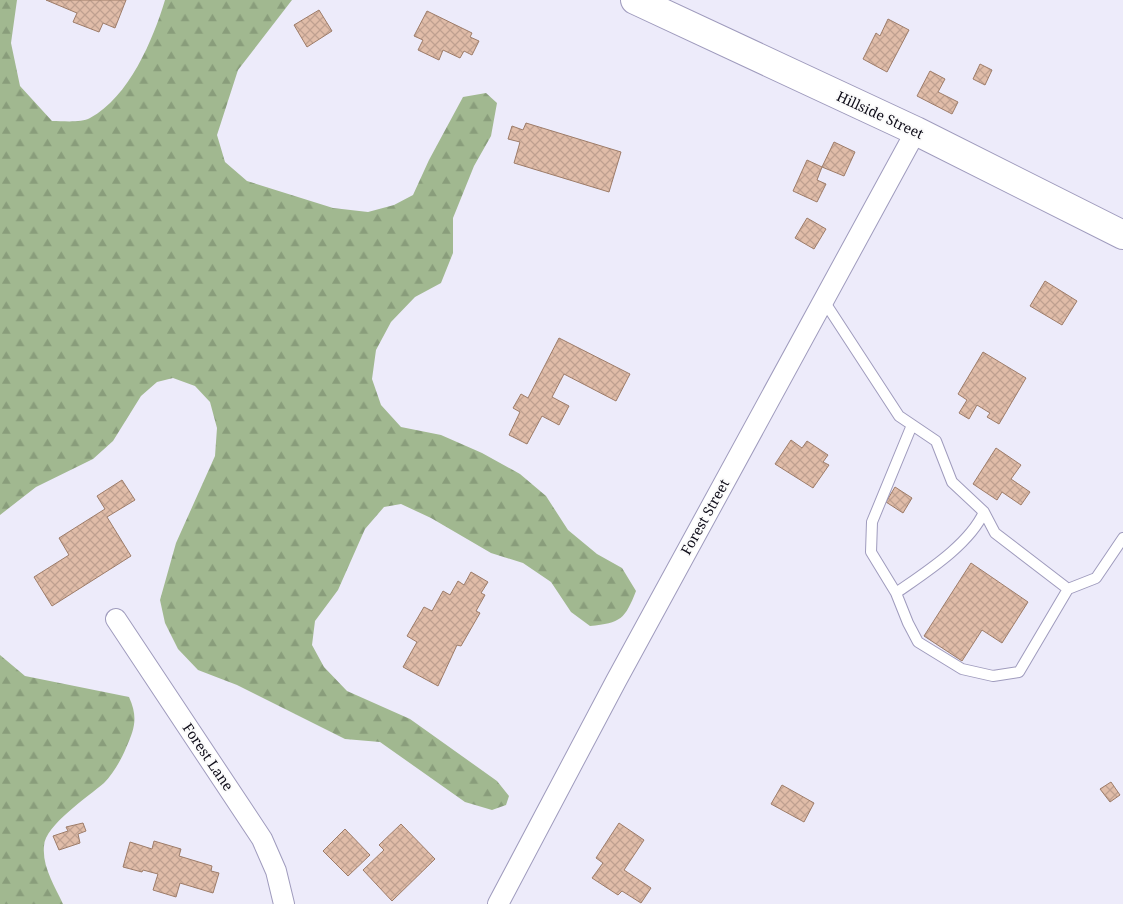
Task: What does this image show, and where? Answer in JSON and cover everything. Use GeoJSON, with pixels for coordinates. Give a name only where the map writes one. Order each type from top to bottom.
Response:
{"type":"FeatureCollection","features":[{"type":"Feature","properties":{"kind":"street","name":"Hillside Street"},"geometry":{"type":"LineString","coordinates":[[635,0],[916,131],[1123,235]]}},
{"type":"Feature","properties":{"kind":"street","name":"Forest Street"},"geometry":{"type":"LineString","coordinates":[[498,904],[616,681],[916,131]]}},
{"type":"Feature","properties":{"kind":"street","name":"Forest Lane"},"geometry":{"type":"LineString","coordinates":[[116,619],[262,840],[276,871],[284,904]]}},
{"type":"Feature","properties":{"kind":"lane"},"geometry":{"type":"LineString","coordinates":[[824,301],[899,416],[936,441],[952,482],[984,512],[995,533],[1068,589]]}},
{"type":"Feature","properties":{"kind":"lane"},"geometry":{"type":"LineString","coordinates":[[912,425],[872,522],[871,552],[896,592],[908,623],[918,642],[962,669],[993,676],[1019,672],[1068,589],[1096,578],[1123,538]]}},
{"type":"Feature","properties":{"kind":"lane"},"geometry":{"type":"LineString","coordinates":[[896,592],[932,567],[978,526],[984,512]]}},
{"type":"Feature","properties":{"kind":"green space"},"geometry":{"type":"Polygon","coordinates":[[[0,0],[17,0],[11,43],[20,86],[52,121],[82,121],[104,109],[128,82],[154,32],[165,0],[292,0],[238,70],[217,135],[225,162],[247,181],[333,208],[368,212],[394,205],[413,195],[429,160],[463,97],[486,93],[497,103],[491,136],[474,166],[453,218],[453,253],[441,283],[415,297],[391,322],[376,350],[372,379],[381,405],[401,427],[441,435],[482,453],[520,474],[546,496],[568,530],[597,554],[622,568],[636,591],[629,608],[620,618],[609,623],[590,626],[571,612],[551,582],[523,563],[491,553],[431,518],[401,504],[384,507],[365,529],[338,590],[315,621],[312,645],[324,667],[347,691],[410,719],[497,781],[509,796],[506,805],[492,810],[465,802],[380,742],[345,739],[237,685],[198,670],[178,649],[165,623],[160,600],[176,543],[215,456],[217,428],[210,402],[195,386],[173,378],[157,382],[141,396],[113,441],[93,459],[36,487],[0,515],[0,0]]]}},
{"type":"Feature","properties":{"kind":"green space"},"geometry":{"type":"Polygon","coordinates":[[[0,655],[25,676],[129,697],[134,711],[132,734],[114,771],[104,783],[59,821],[46,838],[44,846],[45,861],[63,904],[0,904],[0,655]]]}},
{"type":"Feature","properties":{"kind":"building"},"geometry":{"type":"Polygon","coordinates":[[[46,0],[126,0],[115,28],[103,23],[99,32],[73,22],[77,13],[46,0]]]}},
{"type":"Feature","properties":{"kind":"building"},"geometry":{"type":"Polygon","coordinates":[[[319,10],[332,31],[307,47],[294,25],[319,10]]]}},
{"type":"Feature","properties":{"kind":"building"},"geometry":{"type":"Polygon","coordinates":[[[427,11],[472,33],[470,37],[479,41],[472,55],[464,51],[460,58],[443,50],[439,60],[418,50],[423,40],[414,36],[427,11]]]}},
{"type":"Feature","properties":{"kind":"building"},"geometry":{"type":"Polygon","coordinates":[[[888,19],[909,30],[887,72],[863,59],[876,33],[880,36],[888,19]]]}},
{"type":"Feature","properties":{"kind":"building"},"geometry":{"type":"Polygon","coordinates":[[[980,64],[992,70],[985,85],[973,79],[980,64]]]}},
{"type":"Feature","properties":{"kind":"building"},"geometry":{"type":"Polygon","coordinates":[[[930,71],[945,79],[938,92],[958,102],[952,114],[917,96],[930,71]]]}},
{"type":"Feature","properties":{"kind":"building"},"geometry":{"type":"Polygon","coordinates":[[[526,123],[621,152],[609,192],[514,163],[520,142],[508,139],[512,126],[523,130],[526,123]]]}},
{"type":"Feature","properties":{"kind":"building"},"geometry":{"type":"Polygon","coordinates":[[[834,142],[855,152],[844,176],[822,167],[834,142]]]}},
{"type":"Feature","properties":{"kind":"building"},"geometry":{"type":"Polygon","coordinates":[[[807,160],[822,167],[817,180],[826,184],[817,202],[793,191],[807,160]]]}},
{"type":"Feature","properties":{"kind":"building"},"geometry":{"type":"Polygon","coordinates":[[[807,218],[826,229],[814,249],[795,238],[807,218]]]}},
{"type":"Feature","properties":{"kind":"building"},"geometry":{"type":"Polygon","coordinates":[[[1045,281],[1077,301],[1062,325],[1030,306],[1045,281]]]}},
{"type":"Feature","properties":{"kind":"building"},"geometry":{"type":"Polygon","coordinates":[[[559,338],[630,374],[616,401],[564,374],[552,397],[569,406],[559,425],[542,416],[527,444],[509,435],[520,412],[513,408],[521,394],[528,398],[559,338]]]}},
{"type":"Feature","properties":{"kind":"building"},"geometry":{"type":"Polygon","coordinates":[[[983,352],[1026,378],[999,424],[987,417],[990,413],[977,405],[969,419],[959,413],[967,400],[958,394],[983,352]]]}},
{"type":"Feature","properties":{"kind":"building"},"geometry":{"type":"Polygon","coordinates":[[[791,440],[802,448],[807,441],[828,455],[823,462],[829,465],[813,488],[775,464],[791,440]]]}},
{"type":"Feature","properties":{"kind":"building"},"geometry":{"type":"Polygon","coordinates":[[[996,448],[1021,465],[1011,479],[1030,492],[1021,505],[1002,492],[997,500],[973,484],[996,448]]]}},
{"type":"Feature","properties":{"kind":"building"},"geometry":{"type":"Polygon","coordinates":[[[122,480],[135,500],[107,517],[131,556],[52,606],[34,577],[69,555],[59,538],[105,509],[97,496],[122,480]]]}},
{"type":"Feature","properties":{"kind":"building"},"geometry":{"type":"Polygon","coordinates":[[[895,487],[912,498],[903,513],[886,502],[895,487]]]}},
{"type":"Feature","properties":{"kind":"building"},"geometry":{"type":"Polygon","coordinates":[[[971,563],[1028,602],[1002,643],[982,630],[962,661],[924,636],[971,563]]]}},
{"type":"Feature","properties":{"kind":"building"},"geometry":{"type":"Polygon","coordinates":[[[471,572],[488,582],[481,593],[485,595],[476,611],[480,613],[461,646],[457,645],[438,686],[403,667],[417,642],[407,636],[424,607],[432,611],[443,591],[450,595],[458,581],[464,585],[471,572]]]}},
{"type":"Feature","properties":{"kind":"building"},"geometry":{"type":"Polygon","coordinates":[[[1111,782],[1120,795],[1110,802],[1100,789],[1111,782]]]}},
{"type":"Feature","properties":{"kind":"building"},"geometry":{"type":"Polygon","coordinates":[[[782,785],[814,803],[804,822],[771,804],[782,785]]]}},
{"type":"Feature","properties":{"kind":"building"},"geometry":{"type":"Polygon","coordinates":[[[83,823],[86,831],[78,834],[80,843],[59,850],[53,836],[68,831],[66,827],[83,823]]]}},
{"type":"Feature","properties":{"kind":"building"},"geometry":{"type":"Polygon","coordinates":[[[619,823],[644,840],[624,870],[651,888],[641,903],[622,891],[618,895],[592,878],[603,863],[596,858],[619,823]]]}},
{"type":"Feature","properties":{"kind":"building"},"geometry":{"type":"Polygon","coordinates":[[[401,824],[435,859],[392,901],[363,870],[384,850],[379,845],[401,824]]]}},
{"type":"Feature","properties":{"kind":"building"},"geometry":{"type":"Polygon","coordinates":[[[345,829],[370,855],[348,876],[323,851],[345,829]]]}},
{"type":"Feature","properties":{"kind":"building"},"geometry":{"type":"Polygon","coordinates":[[[154,841],[181,849],[179,856],[212,866],[211,871],[219,873],[213,893],[180,883],[176,897],[153,890],[158,874],[123,867],[130,842],[152,849],[154,841]]]}}]}
